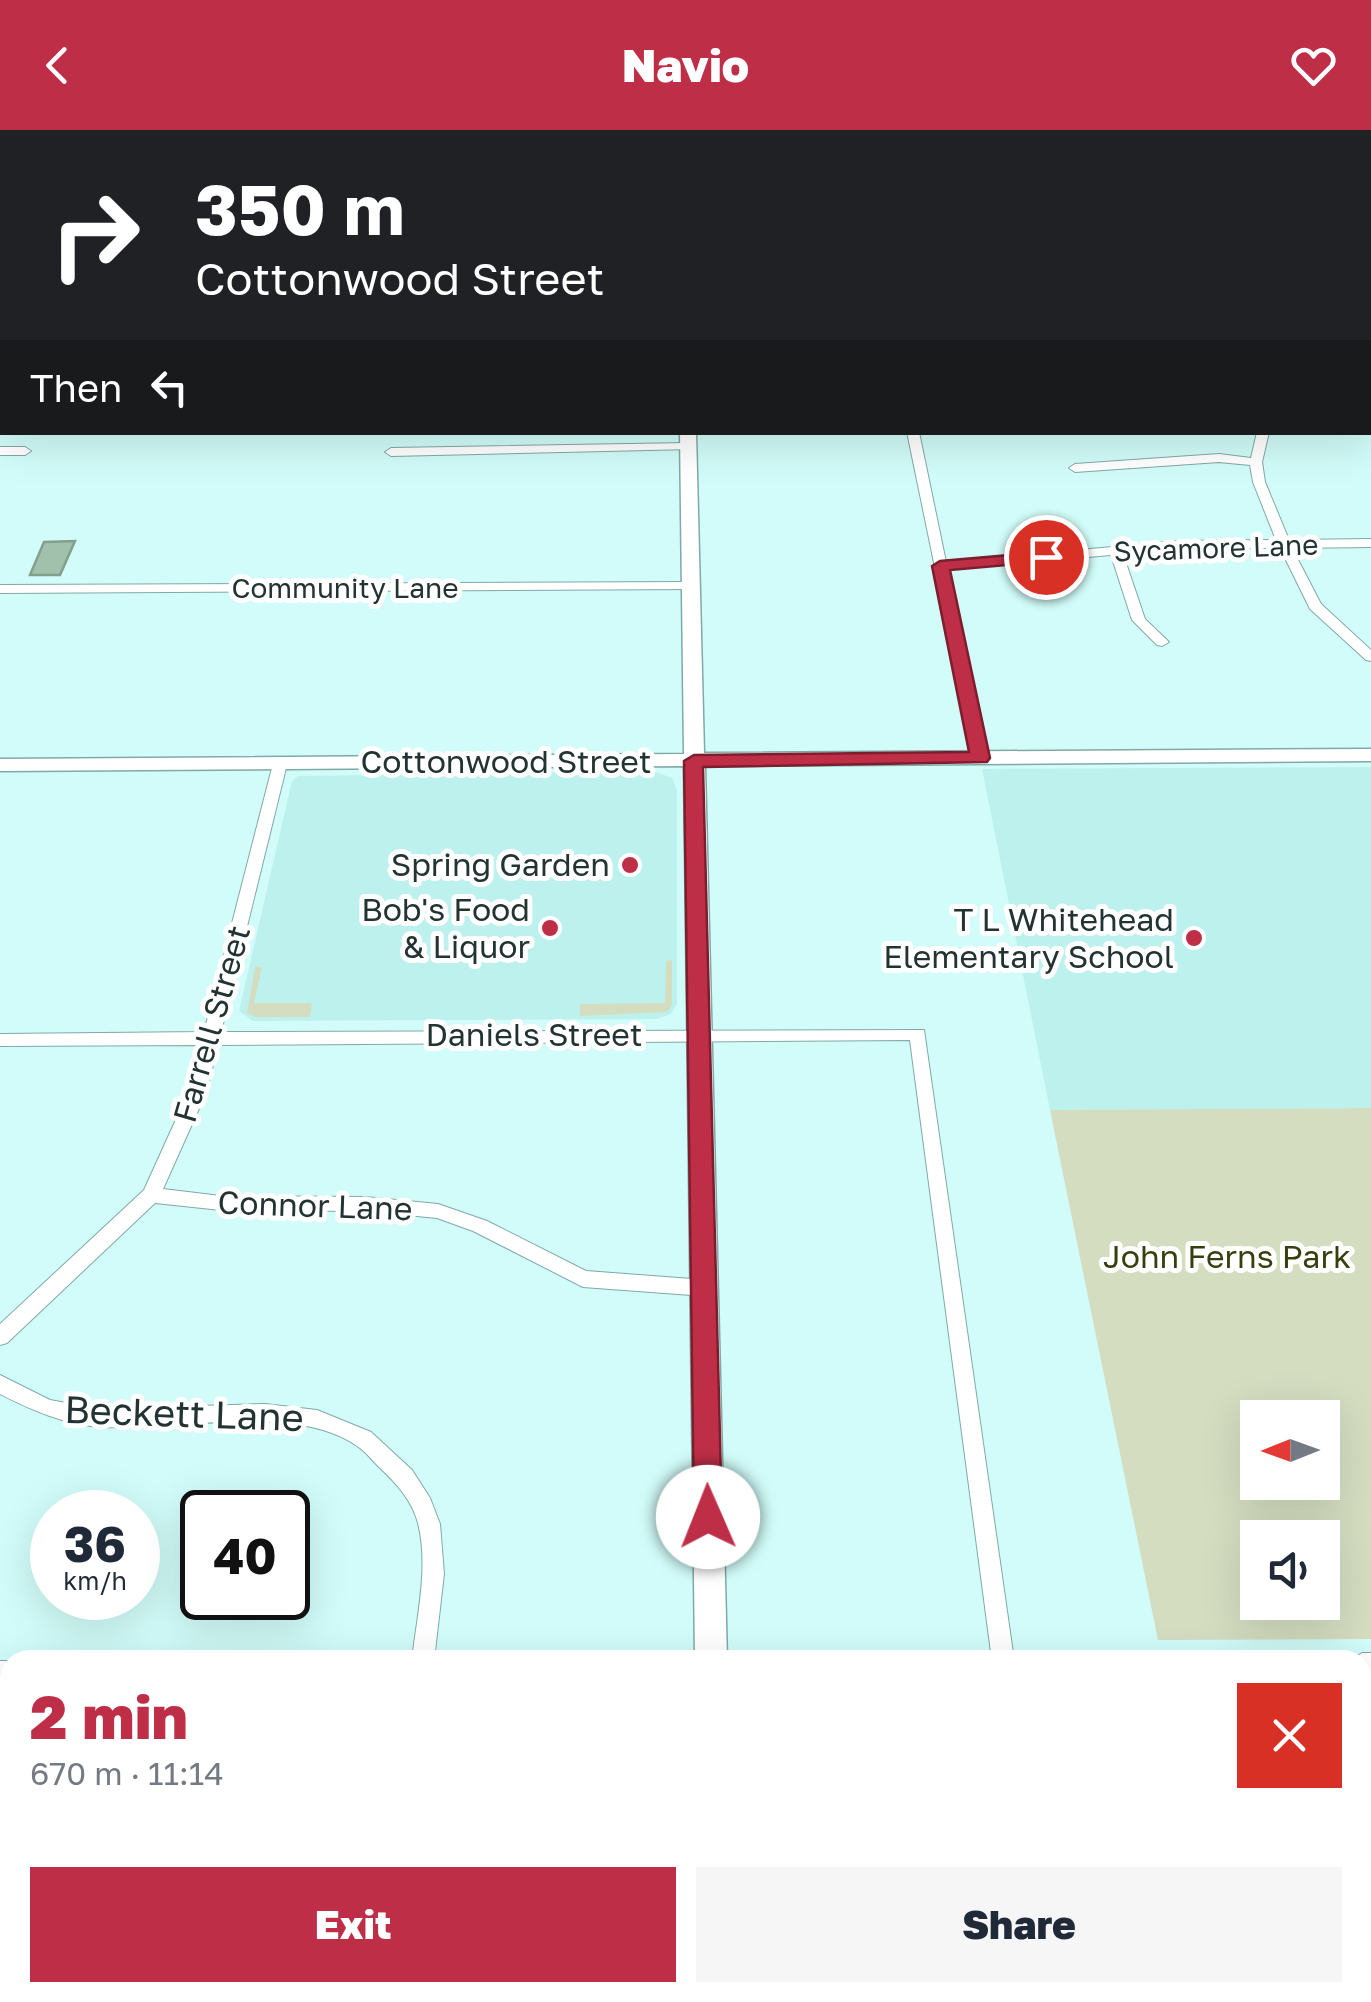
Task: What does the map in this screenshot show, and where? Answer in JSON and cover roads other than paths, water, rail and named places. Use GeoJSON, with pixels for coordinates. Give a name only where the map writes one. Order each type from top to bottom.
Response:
{"type":"FeatureCollection","features":[{"type":"Feature","properties":{"kind":"street"},"geometry":{"type":"LineString","coordinates":[[914,435],[980,758]]}},
{"type":"Feature","properties":{"kind":"street"},"geometry":{"type":"LineString","coordinates":[[1262,435],[1256,462],[1259,482],[1284,544],[1315,606],[1370,655]]}},
{"type":"Feature","properties":{"kind":"street"},"geometry":{"type":"LineString","coordinates":[[391,452],[688,440],[711,1650]]}},
{"type":"Feature","properties":{"kind":"street"},"geometry":{"type":"LineString","coordinates":[[0,451],[25,451]]}},
{"type":"Feature","properties":{"kind":"street"},"geometry":{"type":"LineString","coordinates":[[1075,468],[1219,458],[1256,462]]}},
{"type":"Feature","properties":{"kind":"street","name":"Sycamore Lane"},"geometry":{"type":"LineString","coordinates":[[940,566],[1116,552],[1371,543]]}},
{"type":"Feature","properties":{"kind":"street"},"geometry":{"type":"LineString","coordinates":[[1116,552],[1139,620],[1162,642]]}},
{"type":"Feature","properties":{"kind":"street","name":"Community Lane"},"geometry":{"type":"LineString","coordinates":[[0,589],[690,586]]}},
{"type":"Feature","properties":{"kind":"street","name":"Cottonwood Street"},"geometry":{"type":"LineString","coordinates":[[0,765],[1371,756]]}},
{"type":"Feature","properties":{"kind":"street","name":"Farrell Street"},"geometry":{"type":"LineString","coordinates":[[0,1337],[151,1195],[198,1093],[280,764]]}},
{"type":"Feature","properties":{"kind":"street","name":"Daniels Street"},"geometry":{"type":"LineString","coordinates":[[0,1040],[918,1034],[1002,1650]]}},
{"type":"Feature","properties":{"kind":"street","name":"Connor Lane"},"geometry":{"type":"LineString","coordinates":[[151,1195],[222,1203],[366,1204],[438,1211],[495,1233],[583,1279],[704,1288]]}},
{"type":"Feature","properties":{"kind":"street","name":"Beckett Lane"},"geometry":{"type":"LineString","coordinates":[[0,1384],[36,1408],[78,1416],[295,1414],[352,1432],[388,1455],[416,1493],[429,1524],[432,1573],[424,1650]]}},
{"type":"Feature","properties":{"kind":"place","name":"Spring Garden"},"geometry":{"type":"Point","coordinates":[630,865]}},
{"type":"Feature","properties":{"kind":"place","name":"Bob's Food & Liquor"},"geometry":{"type":"Point","coordinates":[550,928]}},
{"type":"Feature","properties":{"kind":"place","name":"T L Whitehead Elementary School"},"geometry":{"type":"Point","coordinates":[1194,938]}},
{"type":"Feature","properties":{"kind":"park label","name":"John Ferns Park"},"geometry":{"type":"Point","coordinates":[1227,1257]}}]}
